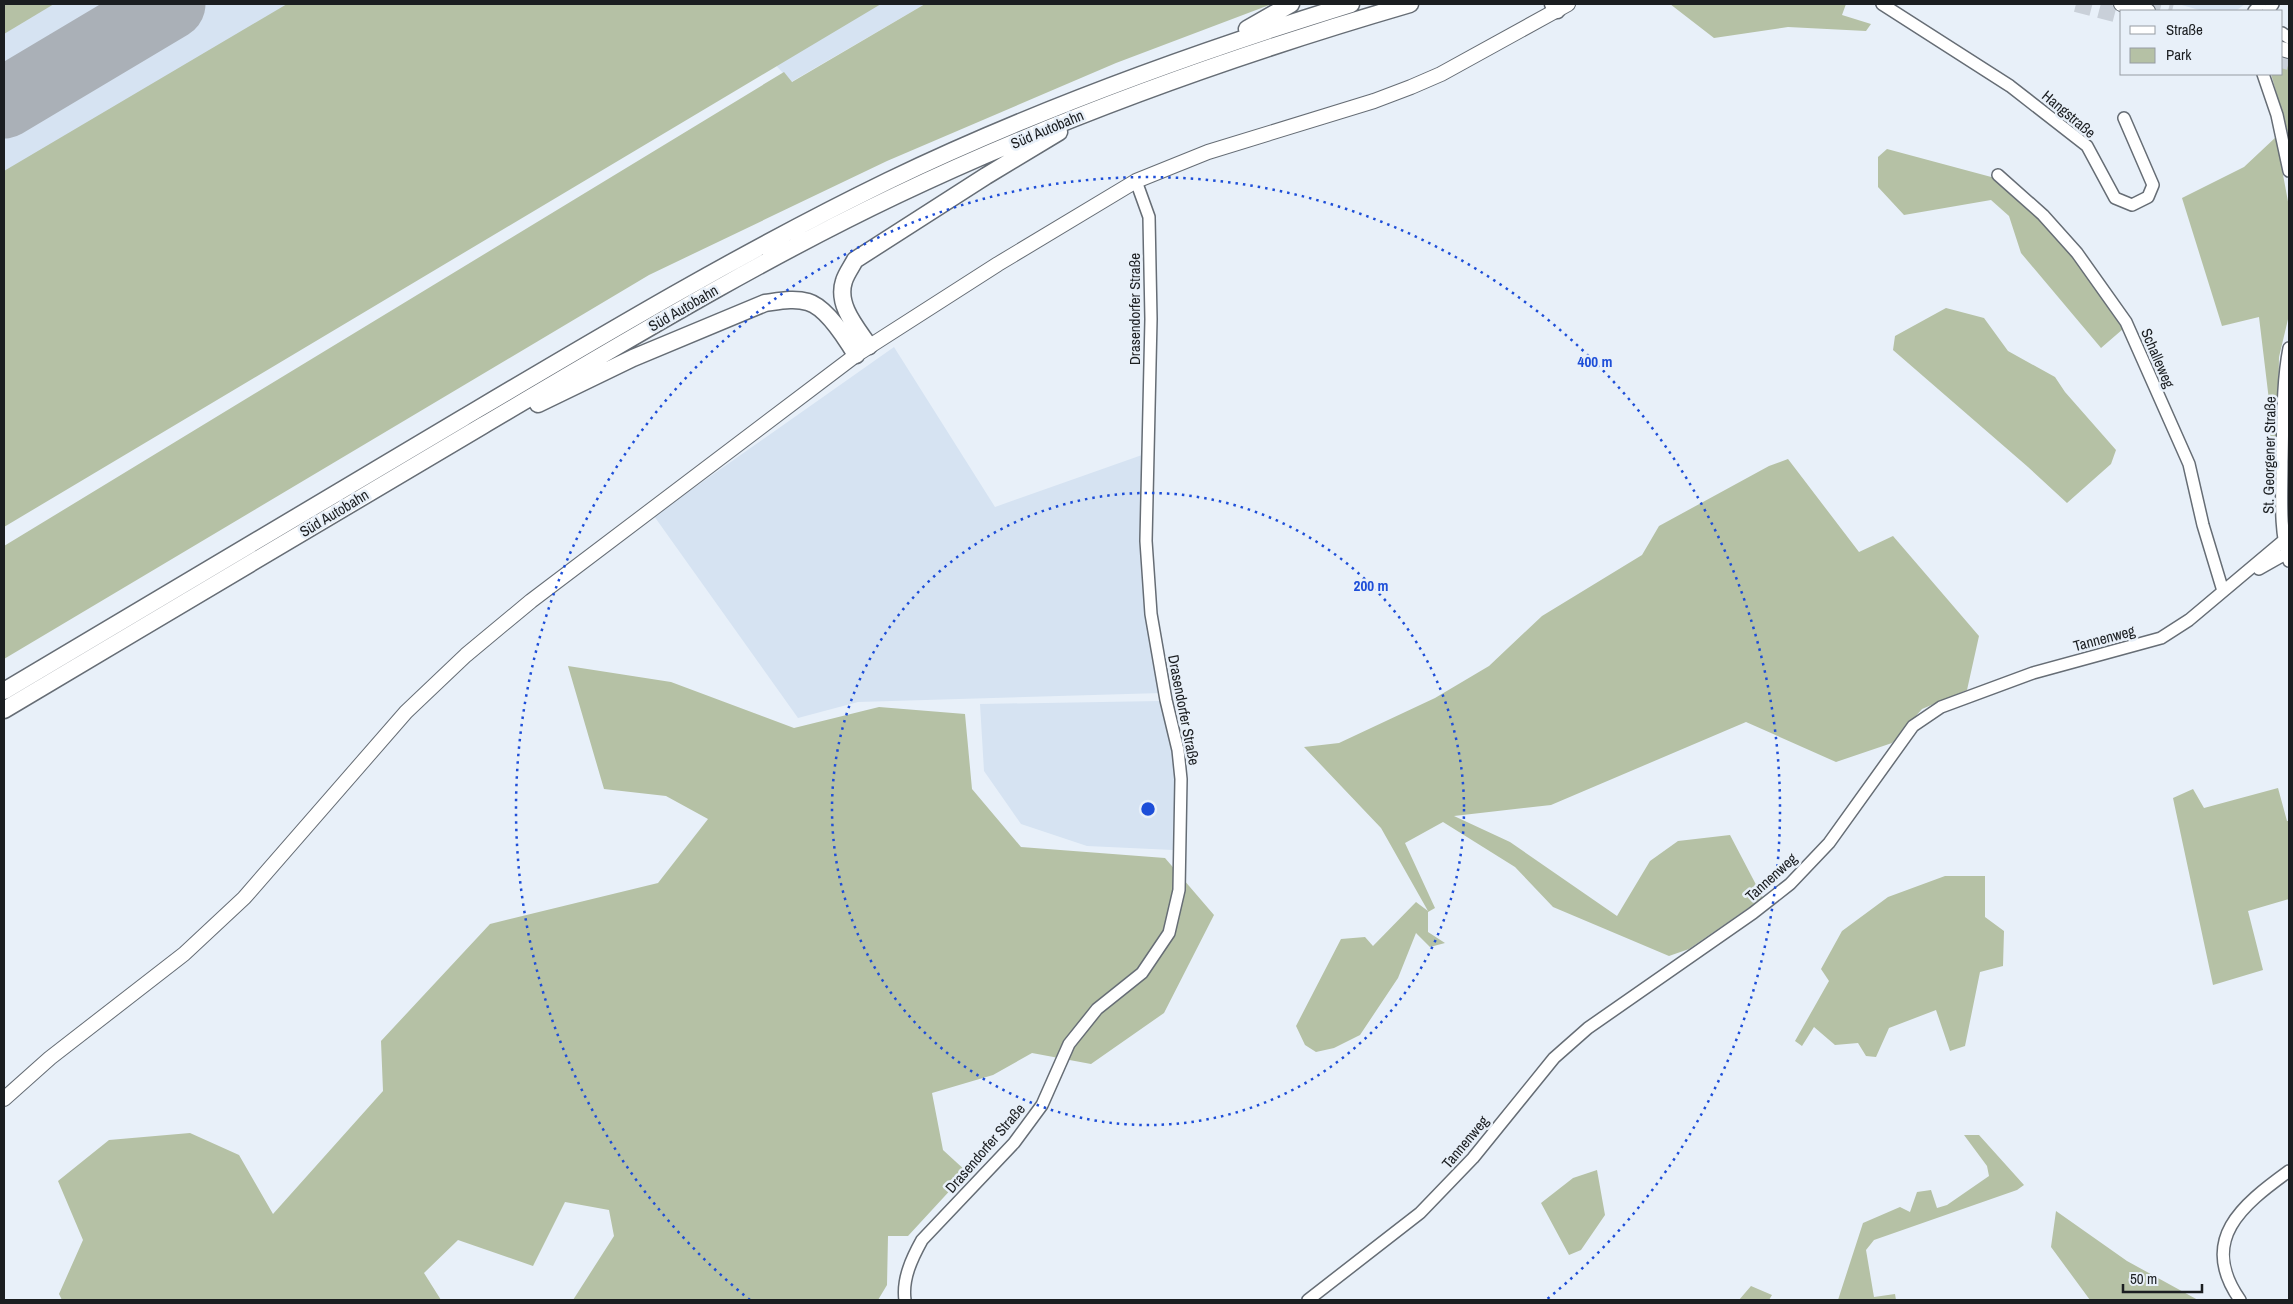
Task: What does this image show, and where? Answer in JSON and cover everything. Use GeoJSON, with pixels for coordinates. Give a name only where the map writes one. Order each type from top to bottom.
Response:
{"type":"FeatureCollection","features":[{"type":"Feature","properties":{"kind":"highway"},"geometry":{"type":"LineString","coordinates":[[1219,45],[1291,4]]}},
{"type":"Feature","properties":{"kind":"highway","name":"Süd Autobahn"},"geometry":{"type":"LineString","coordinates":[[4,691],[727,264],[890,180],[1102,88],[1219,45],[1351,4]]}},
{"type":"Feature","properties":{"kind":"highway","name":"Süd Autobahn"},"geometry":{"type":"LineString","coordinates":[[4,710],[674,313],[808,240],[896,195],[1141,91],[1306,34],[1410,4]]}},
{"type":"Feature","properties":{"kind":"highway"},"geometry":{"type":"LineString","coordinates":[[862,351],[844,301],[843,282],[856,260],[986,176],[1048,140],[1088,112]]}},
{"type":"Feature","properties":{"kind":"highway"},"geometry":{"type":"LineString","coordinates":[[485,424],[524,410],[633,358],[765,303],[788,300],[810,302],[862,351]]}},
{"type":"Feature","properties":{"kind":"main road"},"geometry":{"type":"LineString","coordinates":[[2121,4],[2144,10]]}},
{"type":"Feature","properties":{"kind":"main road"},"geometry":{"type":"LineString","coordinates":[[4,1099],[50,1058],[184,954],[244,898],[406,712],[466,655],[531,602],[862,351],[998,264],[1136,182],[1208,152],[1374,101],[1411,87],[1441,74],[1559,6]]}},
{"type":"Feature","properties":{"kind":"street","name":"Hangstraße"},"geometry":{"type":"LineString","coordinates":[[1882,4],[2010,86],[2087,146],[2115,198],[2132,205],[2148,197],[2153,185],[2124,118]]}},
{"type":"Feature","properties":{"kind":"street"},"geometry":{"type":"LineString","coordinates":[[2263,75],[2277,115],[2289,171]]}},
{"type":"Feature","properties":{"kind":"street","name":"Schalleweg"},"geometry":{"type":"LineString","coordinates":[[1998,175],[2043,216],[2077,253],[2126,322],[2189,464],[2203,525],[2223,591]]}},
{"type":"Feature","properties":{"kind":"street","name":"Drasendorfer Straße"},"geometry":{"type":"LineString","coordinates":[[905,1300],[907,1275],[912,1258],[922,1240],[1014,1143],[1042,1105],[1069,1044],[1097,1009],[1142,973],[1169,932],[1179,890],[1181,778],[1178,750],[1166,700],[1151,614],[1146,541],[1150,319],[1149,217],[1136,182]]}},
{"type":"Feature","properties":{"kind":"street","name":"St. Georgener Straße"},"geometry":{"type":"LineString","coordinates":[[2287,552],[2283,426],[2289,348]]}},
{"type":"Feature","properties":{"kind":"street","name":"Tannenweg"},"geometry":{"type":"LineString","coordinates":[[1308,1300],[1420,1213],[1463,1169],[1554,1058],[1588,1028],[1753,913],[1790,884],[1829,843],[1913,726],[1941,707],[2033,673],[2161,638],[2189,620],[2223,591],[2287,552]]}},
{"type":"Feature","properties":{"kind":"street"},"geometry":{"type":"LineString","coordinates":[[2240,1300],[2232,1288],[2223,1266],[2222,1246],[2234,1219],[2254,1196],[2289,1171]]}},
{"type":"Feature","properties":{"kind":"shaded area"},"geometry":{"type":"Polygon","coordinates":[[[4,4],[608,4],[4,362],[4,4]]]}},
{"type":"Feature","properties":{"kind":"shaded area"},"geometry":{"type":"Polygon","coordinates":[[[721,4],[925,4],[791,82],[721,4]]]}},
{"type":"Feature","properties":{"kind":"shaded area"},"geometry":{"type":"Polygon","coordinates":[[[2178,4],[2245,4],[2237,10],[2199,10],[2178,4]]]}},
{"type":"Feature","properties":{"kind":"shaded area"},"geometry":{"type":"Polygon","coordinates":[[[894,347],[995,507],[1142,455],[1144,611],[1162,693],[858,702],[798,718],[654,516],[894,347]]]}},
{"type":"Feature","properties":{"kind":"shaded area"},"geometry":{"type":"Polygon","coordinates":[[[1160,701],[1176,767],[1173,850],[1087,846],[1021,824],[984,771],[980,704],[1160,701]]]}},
{"type":"Feature","properties":{"kind":"green space"},"geometry":{"type":"Polygon","coordinates":[[[4,4],[54,4],[4,34],[4,4]]]}},
{"type":"Feature","properties":{"kind":"green space"},"geometry":{"type":"Polygon","coordinates":[[[287,4],[881,4],[4,527],[4,171],[287,4]]]}},
{"type":"Feature","properties":{"kind":"green space"},"geometry":{"type":"Polygon","coordinates":[[[925,4],[1272,4],[1116,63],[887,161],[649,275],[4,659],[4,546],[784,72],[792,82],[925,4]]]}},
{"type":"Feature","properties":{"kind":"green space"},"geometry":{"type":"Polygon","coordinates":[[[1670,4],[1846,4],[1842,15],[1871,24],[1866,31],[1788,27],[1714,38],[1670,4]]]}},
{"type":"Feature","properties":{"kind":"green space"},"geometry":{"type":"Polygon","coordinates":[[[2283,63],[2289,65],[2289,137],[2271,75],[2283,75],[2283,63]]]}},
{"type":"Feature","properties":{"kind":"green space"},"geometry":{"type":"Polygon","coordinates":[[[2276,137],[2289,207],[2289,315],[2279,357],[2277,489],[2267,492],[2271,417],[2259,317],[2222,326],[2182,198],[2244,167],[2276,137]]]}},
{"type":"Feature","properties":{"kind":"green space"},"geometry":{"type":"Polygon","coordinates":[[[1887,149],[1995,178],[2037,215],[2072,256],[2123,329],[2101,348],[2021,253],[2009,216],[1991,200],[1904,215],[1878,187],[1878,157],[1887,149]]]}},
{"type":"Feature","properties":{"kind":"green space"},"geometry":{"type":"Polygon","coordinates":[[[1946,308],[1984,318],[2008,351],[2055,377],[2065,392],[2116,450],[2111,464],[2067,503],[1893,350],[1895,336],[1946,308]]]}},
{"type":"Feature","properties":{"kind":"green space"},"geometry":{"type":"Polygon","coordinates":[[[2289,409],[2289,491],[2288,491],[2289,409]]]}},
{"type":"Feature","properties":{"kind":"green space"},"geometry":{"type":"Polygon","coordinates":[[[1788,459],[1859,552],[1893,536],[1979,636],[1967,690],[1922,709],[1892,743],[1836,762],[1746,722],[1551,805],[1454,816],[1510,842],[1617,916],[1650,861],[1678,841],[1730,835],[1763,898],[1689,949],[1669,956],[1553,907],[1515,867],[1443,822],[1405,843],[1435,908],[1428,912],[1428,932],[1445,943],[1430,947],[1416,933],[1398,978],[1360,1035],[1334,1048],[1316,1052],[1305,1045],[1296,1026],[1341,939],[1365,937],[1373,946],[1416,902],[1428,911],[1381,828],[1304,747],[1339,743],[1435,698],[1489,666],[1542,616],[1642,555],[1659,526],[1769,466],[1788,459]]]}},
{"type":"Feature","properties":{"kind":"green space"},"geometry":{"type":"Polygon","coordinates":[[[568,666],[671,682],[794,728],[879,707],[965,714],[972,789],[1021,847],[1165,858],[1214,915],[1164,1013],[1091,1064],[1032,1053],[993,1075],[932,1093],[943,1150],[967,1172],[908,1236],[888,1236],[887,1285],[878,1300],[573,1300],[614,1236],[609,1210],[565,1202],[533,1266],[458,1240],[424,1273],[441,1300],[62,1300],[59,1294],[83,1240],[58,1181],[109,1140],[190,1133],[239,1155],[273,1214],[383,1091],[381,1041],[490,924],[658,883],[708,819],[666,796],[604,789],[568,666]]]}},
{"type":"Feature","properties":{"kind":"green space"},"geometry":{"type":"Polygon","coordinates":[[[2278,788],[2287,821],[2289,821],[2289,899],[2248,911],[2263,970],[2213,985],[2173,798],[2193,789],[2204,808],[2278,788]]]}},
{"type":"Feature","properties":{"kind":"green space"},"geometry":{"type":"Polygon","coordinates":[[[1945,876],[1985,876],[1985,917],[2004,931],[2003,966],[1980,972],[1965,1046],[1950,1051],[1936,1010],[1889,1028],[1876,1057],[1866,1056],[1858,1043],[1835,1045],[1814,1027],[1802,1046],[1795,1041],[1829,981],[1821,969],[1842,931],[1888,897],[1945,876]]]}},
{"type":"Feature","properties":{"kind":"green space"},"geometry":{"type":"Polygon","coordinates":[[[1964,1135],[1979,1135],[2024,1185],[2017,1190],[1874,1240],[1866,1250],[1874,1297],[1895,1294],[1896,1300],[1838,1300],[1863,1223],[1900,1207],[1910,1212],[1917,1192],[1931,1190],[1937,1208],[1947,1205],[1989,1176],[1987,1166],[1964,1135]]]}},
{"type":"Feature","properties":{"kind":"green space"},"geometry":{"type":"Polygon","coordinates":[[[1597,1170],[1605,1215],[1581,1250],[1569,1255],[1541,1203],[1573,1178],[1597,1170]]]}},
{"type":"Feature","properties":{"kind":"green space"},"geometry":{"type":"Polygon","coordinates":[[[2056,1211],[2127,1261],[2198,1300],[2090,1300],[2051,1247],[2056,1211]]]}},
{"type":"Feature","properties":{"kind":"green space"},"geometry":{"type":"Polygon","coordinates":[[[1751,1286],[1772,1295],[1769,1300],[1739,1300],[1751,1286]]]}},
{"type":"Feature","properties":{"kind":"runway"},"geometry":{"type":"LineString","coordinates":[[4,103],[170,4]]}},
{"type":"Feature","properties":{"kind":"tunnel"},"geometry":{"type":"LineString","coordinates":[[2076,4],[2120,15]]}},
{"type":"Feature","properties":{"kind":"tunnel"},"geometry":{"type":"LineString","coordinates":[[2145,4],[2168,10]]}},
{"type":"Feature","properties":{"kind":"tunnel"},"geometry":{"type":"LineString","coordinates":[[2283,60],[2289,62]]}}]}
